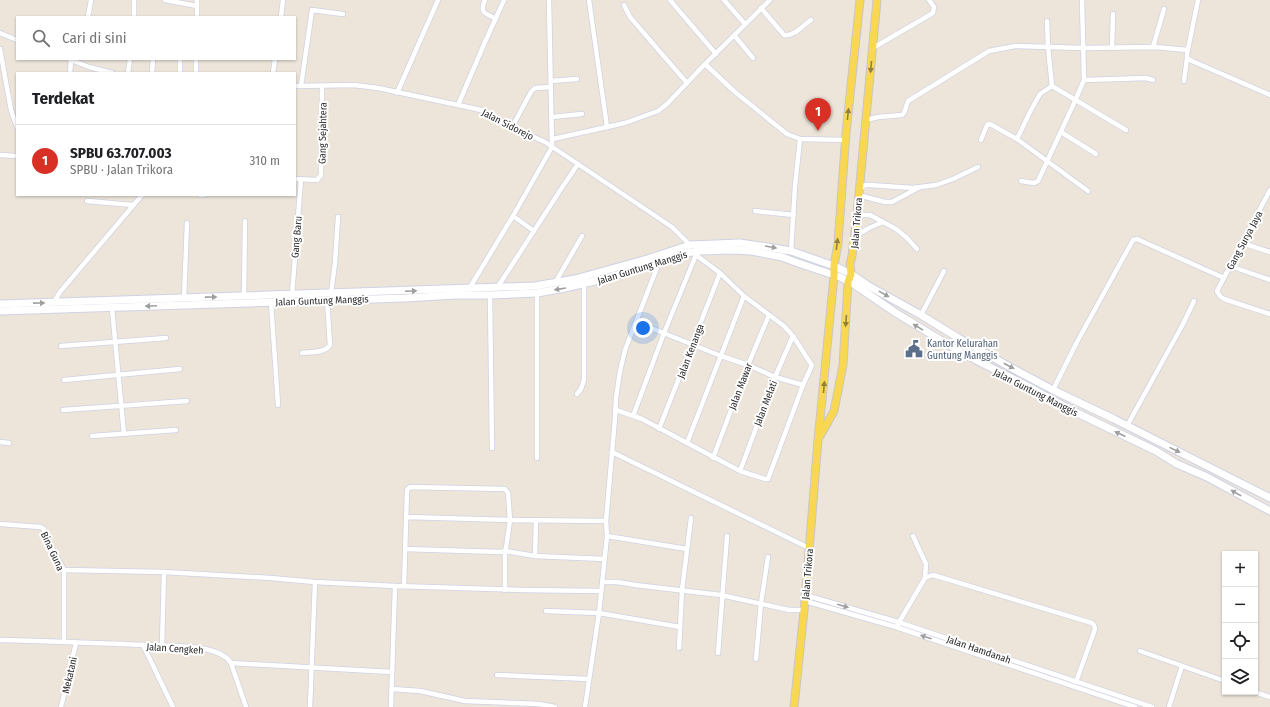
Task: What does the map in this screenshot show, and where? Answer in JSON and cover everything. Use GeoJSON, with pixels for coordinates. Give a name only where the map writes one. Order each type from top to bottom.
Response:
{"type":"FeatureCollection","features":[{"type":"Feature","properties":{"kind":"main road","name":"Jalan Trikora"},"geometry":{"type":"LineString","coordinates":[[794,707],[860,0]]}},
{"type":"Feature","properties":{"kind":"main road","name":"Jalan Trikora"},"geometry":{"type":"LineString","coordinates":[[818,440],[834,411],[843,366],[848,282],[852,274],[850,264],[857,216],[858,192],[877,0]]}},
{"type":"Feature","properties":{"kind":"main road"},"geometry":{"type":"LineString","coordinates":[[822,409],[828,413],[834,411]]}},
{"type":"Feature","properties":{"kind":"street"},"geometry":{"type":"LineString","coordinates":[[88,16],[91,0]]}},
{"type":"Feature","properties":{"kind":"street"},"geometry":{"type":"LineString","coordinates":[[134,0],[134,16]]}},
{"type":"Feature","properties":{"kind":"street"},"geometry":{"type":"LineString","coordinates":[[165,0],[197,6]]}},
{"type":"Feature","properties":{"kind":"street"},"geometry":{"type":"LineString","coordinates":[[196,16],[197,0]]}},
{"type":"Feature","properties":{"kind":"street"},"geometry":{"type":"LineString","coordinates":[[281,16],[283,0]]}},
{"type":"Feature","properties":{"kind":"street"},"geometry":{"type":"LineString","coordinates":[[397,93],[438,0]]}},
{"type":"Feature","properties":{"kind":"street"},"geometry":{"type":"LineString","coordinates":[[485,0],[482,10],[484,13],[496,19]]}},
{"type":"Feature","properties":{"kind":"street"},"geometry":{"type":"LineString","coordinates":[[458,105],[484,42],[504,0]]}},
{"type":"Feature","properties":{"kind":"street"},"geometry":{"type":"LineString","coordinates":[[469,289],[514,216],[552,147],[549,0]]}},
{"type":"Feature","properties":{"kind":"street"},"geometry":{"type":"LineString","coordinates":[[589,0],[608,127]]}},
{"type":"Feature","properties":{"kind":"street"},"geometry":{"type":"LineString","coordinates":[[670,0],[716,54]]}},
{"type":"Feature","properties":{"kind":"street"},"geometry":{"type":"LineString","coordinates":[[724,0],[745,24]]}},
{"type":"Feature","properties":{"kind":"street"},"geometry":{"type":"LineString","coordinates":[[553,139],[625,123],[658,111],[667,104],[770,0]]}},
{"type":"Feature","properties":{"kind":"street"},"geometry":{"type":"LineString","coordinates":[[872,48],[932,13],[934,7],[929,0]]}},
{"type":"Feature","properties":{"kind":"street"},"geometry":{"type":"LineString","coordinates":[[1021,181],[1034,183],[1038,181],[1076,101],[1084,80],[1082,0]]}},
{"type":"Feature","properties":{"kind":"street"},"geometry":{"type":"LineString","coordinates":[[1184,81],[1187,50],[1198,0]]}},
{"type":"Feature","properties":{"kind":"street"},"geometry":{"type":"LineString","coordinates":[[624,5],[630,17],[687,83]]}},
{"type":"Feature","properties":{"kind":"street"},"geometry":{"type":"LineString","coordinates":[[762,8],[784,35],[792,34],[810,20]]}},
{"type":"Feature","properties":{"kind":"street"},"geometry":{"type":"LineString","coordinates":[[1153,47],[1164,9]]}},
{"type":"Feature","properties":{"kind":"street"},"geometry":{"type":"LineString","coordinates":[[301,86],[312,10],[343,14]]}},
{"type":"Feature","properties":{"kind":"street"},"geometry":{"type":"LineString","coordinates":[[1112,47],[1113,14]]}},
{"type":"Feature","properties":{"kind":"street"},"geometry":{"type":"LineString","coordinates":[[1047,21],[1052,86]]}},
{"type":"Feature","properties":{"kind":"street"},"geometry":{"type":"LineString","coordinates":[[0,33],[16,40]]}},
{"type":"Feature","properties":{"kind":"street"},"geometry":{"type":"LineString","coordinates":[[734,35],[754,58]]}},
{"type":"Feature","properties":{"kind":"street"},"geometry":{"type":"LineString","coordinates":[[866,120],[878,117],[902,115],[908,101],[989,51],[1015,46],[1084,48],[1153,47],[1187,50]]}},
{"type":"Feature","properties":{"kind":"street"},"geometry":{"type":"LineString","coordinates":[[0,49],[11,110],[16,124]]}},
{"type":"Feature","properties":{"kind":"street"},"geometry":{"type":"LineString","coordinates":[[1187,58],[1270,95]]}},
{"type":"Feature","properties":{"kind":"street"},"geometry":{"type":"LineString","coordinates":[[70,60],[70,72]]}},
{"type":"Feature","properties":{"kind":"street"},"geometry":{"type":"LineString","coordinates":[[128,72],[130,60]]}},
{"type":"Feature","properties":{"kind":"street"},"geometry":{"type":"LineString","coordinates":[[152,72],[153,60]]}},
{"type":"Feature","properties":{"kind":"street"},"geometry":{"type":"LineString","coordinates":[[180,60],[180,72]]}},
{"type":"Feature","properties":{"kind":"street"},"geometry":{"type":"LineString","coordinates":[[196,60],[196,72]]}},
{"type":"Feature","properties":{"kind":"street"},"geometry":{"type":"LineString","coordinates":[[273,72],[275,60]]}},
{"type":"Feature","properties":{"kind":"street"},"geometry":{"type":"LineString","coordinates":[[79,61],[102,72]]}},
{"type":"Feature","properties":{"kind":"street"},"geometry":{"type":"LineString","coordinates":[[705,64],[787,134],[800,139],[846,140]]}},
{"type":"Feature","properties":{"kind":"street"},"geometry":{"type":"LineString","coordinates":[[1084,80],[1146,78],[1153,80]]}},
{"type":"Feature","properties":{"kind":"street"},"geometry":{"type":"LineString","coordinates":[[551,81],[577,79]]}},
{"type":"Feature","properties":{"kind":"street","name":"Jalan Sidorejo"},"geometry":{"type":"LineString","coordinates":[[296,86],[354,85],[378,88],[481,110],[512,127],[545,142],[672,227],[694,250],[744,296],[784,326],[793,336],[812,365],[803,385]]}},
{"type":"Feature","properties":{"kind":"street","name":"Gang Sejahtera"},"geometry":{"type":"LineString","coordinates":[[296,179],[317,180],[321,175],[322,86]]}},
{"type":"Feature","properties":{"kind":"street"},"geometry":{"type":"LineString","coordinates":[[1052,86],[1126,130]]}},
{"type":"Feature","properties":{"kind":"street"},"geometry":{"type":"LineString","coordinates":[[1017,139],[1040,94],[1052,86]]}},
{"type":"Feature","properties":{"kind":"street"},"geometry":{"type":"LineString","coordinates":[[512,127],[531,92],[535,88],[551,87]]}},
{"type":"Feature","properties":{"kind":"street"},"geometry":{"type":"LineString","coordinates":[[552,117],[582,114]]}},
{"type":"Feature","properties":{"kind":"street"},"geometry":{"type":"LineString","coordinates":[[981,140],[987,125],[990,124],[1017,139],[1088,191]]}},
{"type":"Feature","properties":{"kind":"street"},"geometry":{"type":"LineString","coordinates":[[1061,132],[1096,154]]}},
{"type":"Feature","properties":{"kind":"street"},"geometry":{"type":"LineString","coordinates":[[791,252],[795,186],[800,139]]}},
{"type":"Feature","properties":{"kind":"street"},"geometry":{"type":"LineString","coordinates":[[0,155],[16,156]]}},
{"type":"Feature","properties":{"kind":"street"},"geometry":{"type":"LineString","coordinates":[[497,288],[578,164]]}},
{"type":"Feature","properties":{"kind":"street"},"geometry":{"type":"LineString","coordinates":[[919,187],[892,202],[884,202],[858,192],[865,185],[899,187],[936,185],[978,167]]}},
{"type":"Feature","properties":{"kind":"street","name":"Gang Baru"},"geometry":{"type":"LineString","coordinates":[[292,295],[301,179]]}},
{"type":"Feature","properties":{"kind":"street","name":"Gang Surya Jaya"},"geometry":{"type":"LineString","coordinates":[[1270,190],[1217,291],[1224,299],[1270,314]]}},
{"type":"Feature","properties":{"kind":"street"},"geometry":{"type":"LineString","coordinates":[[54,302],[60,292],[141,196]]}},
{"type":"Feature","properties":{"kind":"street"},"geometry":{"type":"LineString","coordinates":[[87,200],[133,205]]}},
{"type":"Feature","properties":{"kind":"street"},"geometry":{"type":"LineString","coordinates":[[755,212],[794,215]]}},
{"type":"Feature","properties":{"kind":"street"},"geometry":{"type":"LineString","coordinates":[[857,216],[870,215],[884,222],[896,229],[917,249]]}},
{"type":"Feature","properties":{"kind":"street"},"geometry":{"type":"LineString","coordinates":[[514,216],[534,231]]}},
{"type":"Feature","properties":{"kind":"street"},"geometry":{"type":"LineString","coordinates":[[331,293],[335,263],[338,217]]}},
{"type":"Feature","properties":{"kind":"street"},"geometry":{"type":"LineString","coordinates":[[244,296],[245,221]]}},
{"type":"Feature","properties":{"kind":"street"},"geometry":{"type":"LineString","coordinates":[[854,236],[884,222]]}},
{"type":"Feature","properties":{"kind":"street"},"geometry":{"type":"LineString","coordinates":[[184,298],[187,223]]}},
{"type":"Feature","properties":{"kind":"street"},"geometry":{"type":"LineString","coordinates":[[555,283],[582,236]]}},
{"type":"Feature","properties":{"kind":"street"},"geometry":{"type":"LineString","coordinates":[[1054,390],[1077,342],[1133,240],[1137,239],[1224,278]]}},
{"type":"Feature","properties":{"kind":"street","name":"Jalan Guntung Manggis"},"geometry":{"type":"LineString","coordinates":[[3,307],[54,302],[271,302],[327,300],[469,289],[535,286],[575,279],[694,250],[740,243],[768,247],[791,252],[834,266],[852,274],[867,285],[921,315],[965,342],[1054,390],[1270,498]]}},
{"type":"Feature","properties":{"kind":"street"},"geometry":{"type":"LineString","coordinates":[[1242,243],[1270,252]]}},
{"type":"Feature","properties":{"kind":"street"},"geometry":{"type":"LineString","coordinates":[[634,416],[694,250]]}},
{"type":"Feature","properties":{"kind":"street","name":"Jalan Guntung Manggis"},"geometry":{"type":"LineString","coordinates":[[694,250],[762,252],[782,256],[840,277],[962,353],[1110,430],[1156,451],[1177,464],[1207,477],[1270,511]]}},
{"type":"Feature","properties":{"kind":"street"},"geometry":{"type":"LineString","coordinates":[[585,707],[599,613],[607,536],[606,521],[616,398],[620,371],[625,350],[661,257]]}},
{"type":"Feature","properties":{"kind":"street","name":"Jalan Guntung Manggis"},"geometry":{"type":"LineString","coordinates":[[3,307],[112,308],[173,302],[184,298],[380,291],[395,295],[490,295],[537,292],[574,287],[608,278],[661,257]]}},
{"type":"Feature","properties":{"kind":"street"},"geometry":{"type":"LineString","coordinates":[[1230,266],[1270,280]]}},
{"type":"Feature","properties":{"kind":"street"},"geometry":{"type":"LineString","coordinates":[[921,315],[944,271]]}},
{"type":"Feature","properties":{"kind":"street","name":"Jalan Kenanga"},"geometry":{"type":"LineString","coordinates":[[659,429],[720,273]]}},
{"type":"Feature","properties":{"kind":"street"},"geometry":{"type":"LineString","coordinates":[[577,394],[581,389],[584,380],[584,284]]}},
{"type":"Feature","properties":{"kind":"street"},"geometry":{"type":"LineString","coordinates":[[536,458],[537,292]]}},
{"type":"Feature","properties":{"kind":"street"},"geometry":{"type":"LineString","coordinates":[[490,295],[492,448]]}},
{"type":"Feature","properties":{"kind":"street"},"geometry":{"type":"LineString","coordinates":[[686,443],[744,296]]}},
{"type":"Feature","properties":{"kind":"street"},"geometry":{"type":"LineString","coordinates":[[302,353],[324,350],[330,345],[327,300]]}},
{"type":"Feature","properties":{"kind":"street"},"geometry":{"type":"LineString","coordinates":[[1127,426],[1183,324],[1194,300]]}},
{"type":"Feature","properties":{"kind":"street"},"geometry":{"type":"LineString","coordinates":[[271,302],[278,405]]}},
{"type":"Feature","properties":{"kind":"street"},"geometry":{"type":"LineString","coordinates":[[112,308],[124,434]]}},
{"type":"Feature","properties":{"kind":"street","name":"Jalan Mawar"},"geometry":{"type":"LineString","coordinates":[[713,458],[748,365],[769,315]]}},
{"type":"Feature","properties":{"kind":"street"},"geometry":{"type":"LineString","coordinates":[[616,410],[634,416],[740,471],[765,479],[768,478],[803,385],[721,356],[636,322]]}},
{"type":"Feature","properties":{"kind":"street","name":"Jalan Melati"},"geometry":{"type":"LineString","coordinates":[[740,471],[775,376],[793,336]]}},
{"type":"Feature","properties":{"kind":"street"},"geometry":{"type":"LineString","coordinates":[[61,346],[166,338]]}},
{"type":"Feature","properties":{"kind":"street"},"geometry":{"type":"LineString","coordinates":[[64,380],[180,369]]}},
{"type":"Feature","properties":{"kind":"street"},"geometry":{"type":"LineString","coordinates":[[63,410],[188,401]]}},
{"type":"Feature","properties":{"kind":"street"},"geometry":{"type":"LineString","coordinates":[[92,436],[176,430]]}},
{"type":"Feature","properties":{"kind":"street"},"geometry":{"type":"LineString","coordinates":[[0,442],[9,443]]}},
{"type":"Feature","properties":{"kind":"street"},"geometry":{"type":"LineString","coordinates":[[612,452],[809,548]]}},
{"type":"Feature","properties":{"kind":"street"},"geometry":{"type":"LineString","coordinates":[[1207,477],[1211,468]]}},
{"type":"Feature","properties":{"kind":"street"},"geometry":{"type":"LineString","coordinates":[[404,586],[407,490],[410,487],[505,489],[508,493],[510,520],[505,551],[505,590]]}},
{"type":"Feature","properties":{"kind":"street"},"geometry":{"type":"LineString","coordinates":[[407,517],[606,521]]}},
{"type":"Feature","properties":{"kind":"street"},"geometry":{"type":"LineString","coordinates":[[679,648],[682,590],[691,518]]}},
{"type":"Feature","properties":{"kind":"street"},"geometry":{"type":"LineString","coordinates":[[535,556],[536,520]]}},
{"type":"Feature","properties":{"kind":"street","name":"Bina Guna"},"geometry":{"type":"LineString","coordinates":[[0,524],[43,528],[47,540],[64,570],[64,642]]}},
{"type":"Feature","properties":{"kind":"street"},"geometry":{"type":"LineString","coordinates":[[607,536],[687,549]]}},
{"type":"Feature","properties":{"kind":"street"},"geometry":{"type":"LineString","coordinates":[[718,653],[727,536]]}},
{"type":"Feature","properties":{"kind":"street"},"geometry":{"type":"LineString","coordinates":[[896,627],[925,578],[926,564],[913,536]]}},
{"type":"Feature","properties":{"kind":"street"},"geometry":{"type":"LineString","coordinates":[[405,549],[505,551],[535,556],[604,559]]}},
{"type":"Feature","properties":{"kind":"street"},"geometry":{"type":"LineString","coordinates":[[756,659],[761,603],[768,557]]}},
{"type":"Feature","properties":{"kind":"street"},"geometry":{"type":"LineString","coordinates":[[64,570],[164,572],[395,586],[505,590],[601,591]]}},
{"type":"Feature","properties":{"kind":"street"},"geometry":{"type":"LineString","coordinates":[[162,646],[164,572]]}},
{"type":"Feature","properties":{"kind":"street"},"geometry":{"type":"LineString","coordinates":[[925,578],[933,575],[1092,623],[1095,629],[1076,682]]}},
{"type":"Feature","properties":{"kind":"street"},"geometry":{"type":"LineString","coordinates":[[310,707],[315,582]]}},
{"type":"Feature","properties":{"kind":"street"},"geometry":{"type":"LineString","coordinates":[[602,582],[617,582],[722,595],[789,610],[803,610]]}},
{"type":"Feature","properties":{"kind":"street"},"geometry":{"type":"LineString","coordinates":[[391,707],[395,586]]}},
{"type":"Feature","properties":{"kind":"street","name":"Jalan Hamdanah"},"geometry":{"type":"LineString","coordinates":[[805,598],[898,622],[1152,707]]}},
{"type":"Feature","properties":{"kind":"street","name":"Jalan Hamdanah"},"geometry":{"type":"LineString","coordinates":[[805,598],[1135,707]]}},
{"type":"Feature","properties":{"kind":"street"},"geometry":{"type":"LineString","coordinates":[[546,612],[599,613],[680,627]]}},
{"type":"Feature","properties":{"kind":"street","name":"Jalan Cengkeh"},"geometry":{"type":"LineString","coordinates":[[0,640],[116,643],[205,649],[224,655],[231,663]]}},
{"type":"Feature","properties":{"kind":"street","name":"Mekatani"},"geometry":{"type":"LineString","coordinates":[[61,707],[76,643]]}},
{"type":"Feature","properties":{"kind":"street"},"geometry":{"type":"LineString","coordinates":[[143,645],[173,707]]}},
{"type":"Feature","properties":{"kind":"street"},"geometry":{"type":"LineString","coordinates":[[1140,652],[1222,680]]}},
{"type":"Feature","properties":{"kind":"street"},"geometry":{"type":"LineString","coordinates":[[246,707],[231,663],[392,672]]}},
{"type":"Feature","properties":{"kind":"street"},"geometry":{"type":"LineString","coordinates":[[1169,707],[1182,666]]}},
{"type":"Feature","properties":{"kind":"street"},"geometry":{"type":"LineString","coordinates":[[497,675],[590,678]]}},
{"type":"Feature","properties":{"kind":"street"},"geometry":{"type":"LineString","coordinates":[[392,689],[420,690],[465,700],[539,704],[555,707]]}},
{"type":"Feature","properties":{"kind":"street"},"geometry":{"type":"LineString","coordinates":[[1258,693],[1270,697]]}},
{"type":"Feature","properties":{"kind":"place","name":"SPBU 63.707.003"},"geometry":{"type":"Point","coordinates":[818,131]}},
{"type":"Feature","properties":{"kind":"place","name":"Kantor Kelurahan Guntung Manggis"},"geometry":{"type":"Point","coordinates":[914,349]}}]}
